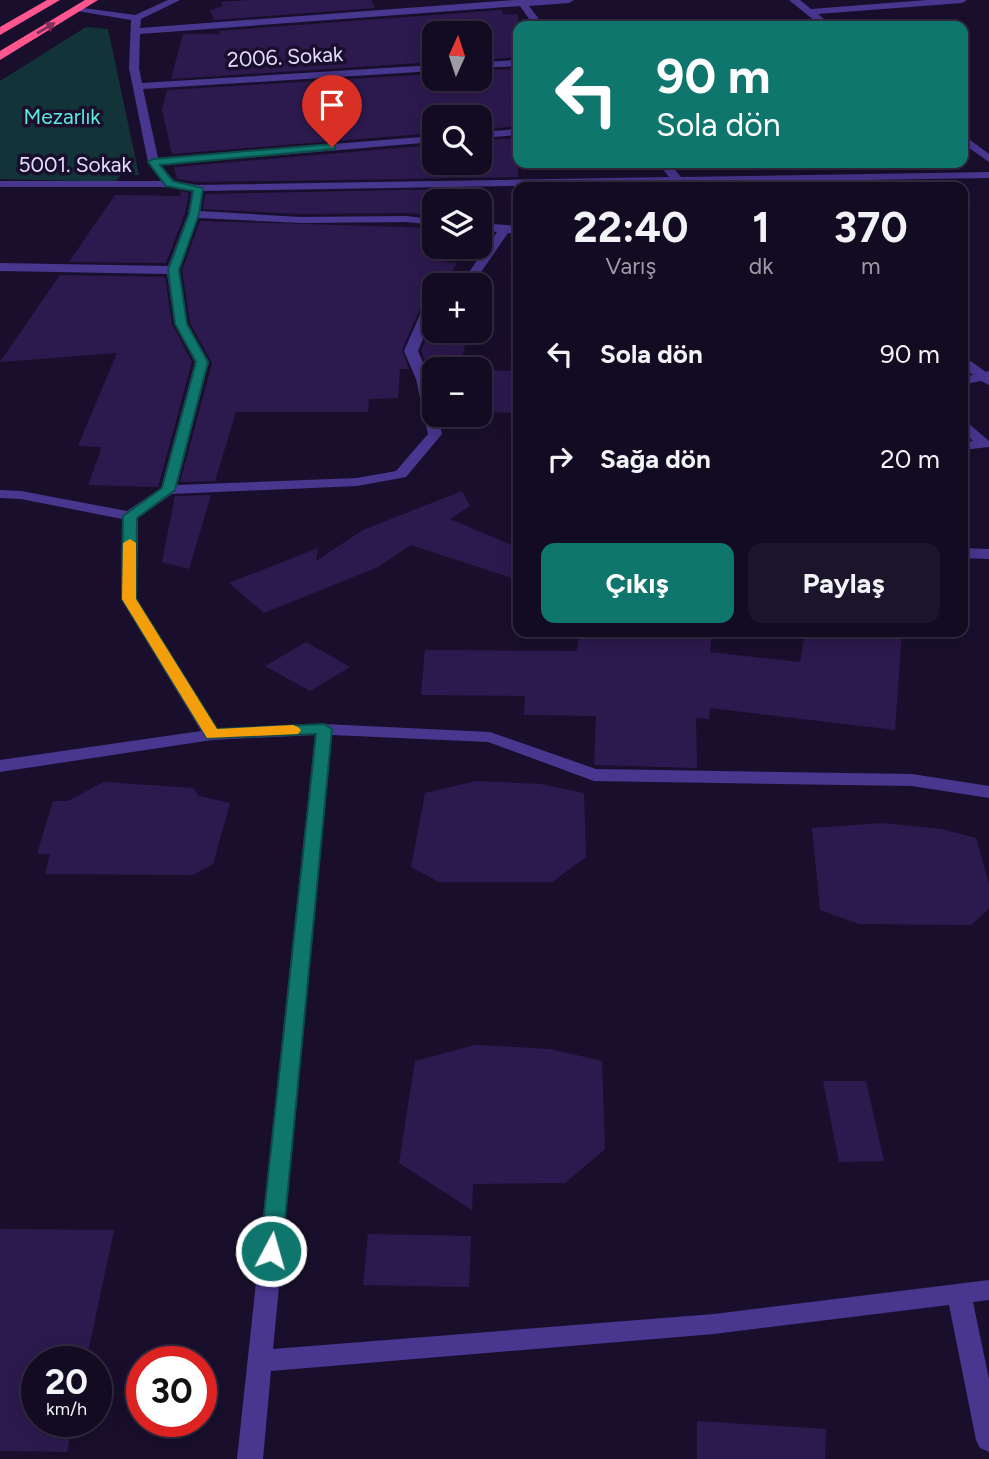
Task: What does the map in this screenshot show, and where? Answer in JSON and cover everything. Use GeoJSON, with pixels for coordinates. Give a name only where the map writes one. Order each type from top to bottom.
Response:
{"type":"FeatureCollection","features":[{"type":"Feature","properties":{"kind":"highway"},"geometry":{"type":"LineString","coordinates":[[0,32],[55,0]]}},
{"type":"Feature","properties":{"kind":"highway"},"geometry":{"type":"LineString","coordinates":[[0,56],[93,0]]}},
{"type":"Feature","properties":{"kind":"street"},"geometry":{"type":"LineString","coordinates":[[76,10],[136,18],[175,0]]}},
{"type":"Feature","properties":{"kind":"street"},"geometry":{"type":"LineString","coordinates":[[136,31],[569,0]]}},
{"type":"Feature","properties":{"kind":"street"},"geometry":{"type":"LineString","coordinates":[[794,0],[821,21]]}},
{"type":"Feature","properties":{"kind":"street"},"geometry":{"type":"LineString","coordinates":[[810,12],[962,0]]}},
{"type":"Feature","properties":{"kind":"street"},"geometry":{"type":"LineString","coordinates":[[521,2],[535,21]]}},
{"type":"Feature","properties":{"kind":"street"},"geometry":{"type":"LineString","coordinates":[[136,18],[134,68],[153,162],[170,184]]}},
{"type":"Feature","properties":{"kind":"street"},"geometry":{"type":"LineString","coordinates":[[492,64],[513,62]]}},
{"type":"Feature","properties":{"kind":"street","name":"2006. Sokak"},"geometry":{"type":"LineString","coordinates":[[138,86],[422,69]]}},
{"type":"Feature","properties":{"kind":"street"},"geometry":{"type":"LineString","coordinates":[[492,134],[513,132]]}},
{"type":"Feature","properties":{"kind":"street"},"geometry":{"type":"LineString","coordinates":[[153,162],[422,140]]}},
{"type":"Feature","properties":{"kind":"street"},"geometry":{"type":"LineString","coordinates":[[968,142],[989,159]]}},
{"type":"Feature","properties":{"kind":"street"},"geometry":{"type":"LineString","coordinates":[[667,168],[678,180]]}},
{"type":"Feature","properties":{"kind":"street","name":"5001. Sokak"},"geometry":{"type":"LineString","coordinates":[[630,182],[989,175]]}},
{"type":"Feature","properties":{"kind":"street","name":"5001. Sokak"},"geometry":{"type":"LineString","coordinates":[[0,184],[170,184],[198,188],[513,185]]}},
{"type":"Feature","properties":{"kind":"street"},"geometry":{"type":"LineString","coordinates":[[168,490],[202,362],[181,324],[173,270],[194,214],[198,188]]}},
{"type":"Feature","properties":{"kind":"street"},"geometry":{"type":"LineString","coordinates":[[194,214],[300,220],[422,221]]}},
{"type":"Feature","properties":{"kind":"street"},"geometry":{"type":"LineString","coordinates":[[492,228],[512,230]]}},
{"type":"Feature","properties":{"kind":"street"},"geometry":{"type":"LineString","coordinates":[[476,273],[512,230]]}},
{"type":"Feature","properties":{"kind":"street"},"geometry":{"type":"LineString","coordinates":[[0,267],[173,270]]}},
{"type":"Feature","properties":{"kind":"street"},"geometry":{"type":"LineString","coordinates":[[0,494],[21,495],[130,516],[168,490],[357,482],[401,474],[435,434],[422,379],[411,351],[422,324]]}},
{"type":"Feature","properties":{"kind":"street"},"geometry":{"type":"LineString","coordinates":[[968,364],[987,378]]}},
{"type":"Feature","properties":{"kind":"street"},"geometry":{"type":"LineString","coordinates":[[968,380],[987,378]]}},
{"type":"Feature","properties":{"kind":"street"},"geometry":{"type":"LineString","coordinates":[[968,428],[984,444],[968,445]]}},
{"type":"Feature","properties":{"kind":"street"},"geometry":{"type":"LineString","coordinates":[[130,516],[129,599],[212,735]]}},
{"type":"Feature","properties":{"kind":"street"},"geometry":{"type":"LineString","coordinates":[[968,553],[989,554]]}},
{"type":"Feature","properties":{"kind":"street"},"geometry":{"type":"LineString","coordinates":[[250,1459],[324,729]]}},
{"type":"Feature","properties":{"kind":"street"},"geometry":{"type":"LineString","coordinates":[[0,766],[212,735],[324,729],[490,737],[594,775],[912,780],[989,792]]}},
{"type":"Feature","properties":{"kind":"street"},"geometry":{"type":"LineString","coordinates":[[260,1361],[714,1324],[989,1290]]}},
{"type":"Feature","properties":{"kind":"street"},"geometry":{"type":"LineString","coordinates":[[959,1293],[989,1440]]}},
{"type":"Feature","properties":{"kind":"green space","name":"Mezarlık"},"geometry":{"type":"Polygon","coordinates":[[[86,27],[108,29],[139,175],[121,175],[115,182],[0,179],[0,81],[86,27]]]}},
{"type":"Feature","properties":{"kind":"building"},"geometry":{"type":"Polygon","coordinates":[[[371,0],[375,8],[214,20],[210,10],[223,6],[221,2],[371,0]]]}},
{"type":"Feature","properties":{"kind":"building"},"geometry":{"type":"Polygon","coordinates":[[[502,10],[503,15],[518,14],[518,21],[513,21],[513,57],[492,59],[492,21],[422,21],[422,63],[171,79],[183,34],[220,34],[218,31],[502,10]]]}},
{"type":"Feature","properties":{"kind":"building"},"geometry":{"type":"Polygon","coordinates":[[[513,69],[513,127],[492,129],[492,105],[422,105],[422,134],[172,154],[162,110],[167,90],[422,75],[422,91],[492,91],[492,70],[513,69]]]}},
{"type":"Feature","properties":{"kind":"building"},"geometry":{"type":"Polygon","coordinates":[[[513,138],[513,168],[518,168],[518,177],[198,182],[177,179],[174,167],[422,146],[422,175],[492,175],[492,139],[513,138]]]}},
{"type":"Feature","properties":{"kind":"building"},"geometry":{"type":"Polygon","coordinates":[[[422,190],[422,215],[300,214],[203,209],[205,194],[422,190]]]}},
{"type":"Feature","properties":{"kind":"building"},"geometry":{"type":"Polygon","coordinates":[[[180,191],[189,193],[185,213],[166,263],[69,262],[115,195],[181,196],[180,191]]]}},
{"type":"Feature","properties":{"kind":"building"},"geometry":{"type":"Polygon","coordinates":[[[200,221],[422,228],[422,259],[446,259],[446,262],[457,263],[451,273],[422,273],[422,308],[402,350],[409,369],[400,369],[398,398],[369,399],[368,412],[236,412],[215,481],[180,482],[212,363],[190,323],[182,270],[200,221]]]}},
{"type":"Feature","properties":{"kind":"building"},"geometry":{"type":"Polygon","coordinates":[[[60,275],[165,277],[172,324],[192,362],[158,487],[88,485],[102,447],[78,446],[117,353],[0,362],[60,275]]]}},
{"type":"Feature","properties":{"kind":"building"},"geometry":{"type":"Polygon","coordinates":[[[424,343],[466,343],[462,357],[424,357],[421,351],[424,343]]]}},
{"type":"Feature","properties":{"kind":"building"},"geometry":{"type":"Polygon","coordinates":[[[492,370],[513,371],[513,413],[492,412],[492,370]]]}},
{"type":"Feature","properties":{"kind":"building"},"geometry":{"type":"Polygon","coordinates":[[[462,491],[470,506],[450,519],[513,546],[513,578],[411,545],[378,567],[264,613],[229,583],[318,548],[316,561],[363,530],[462,491]]]}},
{"type":"Feature","properties":{"kind":"building"},"geometry":{"type":"Polygon","coordinates":[[[211,495],[189,569],[162,562],[175,496],[211,495]]]}},
{"type":"Feature","properties":{"kind":"building"},"geometry":{"type":"Polygon","coordinates":[[[579,637],[712,637],[710,652],[800,662],[804,637],[902,637],[895,730],[710,708],[709,719],[696,718],[697,768],[594,765],[596,716],[524,715],[525,696],[421,695],[425,650],[577,651],[579,637]]]}},
{"type":"Feature","properties":{"kind":"building"},"geometry":{"type":"Polygon","coordinates":[[[306,642],[350,667],[310,691],[265,666],[306,642]]]}},
{"type":"Feature","properties":{"kind":"building"},"geometry":{"type":"Polygon","coordinates":[[[476,781],[540,784],[584,793],[586,857],[552,882],[439,882],[411,867],[425,793],[476,781]]]}},
{"type":"Feature","properties":{"kind":"building"},"geometry":{"type":"Polygon","coordinates":[[[104,782],[193,788],[199,796],[230,803],[213,864],[193,875],[45,874],[50,854],[37,854],[53,801],[68,801],[104,782]]]}},
{"type":"Feature","properties":{"kind":"building"},"geometry":{"type":"Polygon","coordinates":[[[883,823],[941,829],[976,838],[989,884],[989,909],[971,925],[859,924],[820,910],[812,828],[883,823]]]}},
{"type":"Feature","properties":{"kind":"building"},"geometry":{"type":"Polygon","coordinates":[[[475,1045],[550,1049],[602,1061],[605,1149],[565,1183],[473,1184],[472,1210],[399,1163],[415,1061],[475,1045]]]}},
{"type":"Feature","properties":{"kind":"building"},"geometry":{"type":"Polygon","coordinates":[[[823,1081],[866,1081],[884,1161],[839,1162],[823,1081]]]}},
{"type":"Feature","properties":{"kind":"building"},"geometry":{"type":"Polygon","coordinates":[[[0,1229],[114,1230],[89,1346],[21,1346],[21,1437],[70,1437],[67,1452],[0,1451],[0,1229]]]}},
{"type":"Feature","properties":{"kind":"building"},"geometry":{"type":"Polygon","coordinates":[[[368,1234],[471,1236],[469,1287],[363,1285],[368,1234]]]}},
{"type":"Feature","properties":{"kind":"building"},"geometry":{"type":"Polygon","coordinates":[[[697,1421],[826,1429],[825,1459],[697,1459],[697,1421]]]}},
{"type":"Feature","properties":{"kind":"slow traffic"},"geometry":{"type":"LineString","coordinates":[[130,543],[129,599],[212,735],[293,730]]}},
{"type":"Feature","properties":{"kind":"route"},"geometry":{"type":"LineString","coordinates":[[271,1251],[324,729],[212,735],[129,599],[130,516],[168,490],[202,362],[181,324],[173,270],[194,214],[198,188],[170,184],[153,162],[332,147]]}}]}
